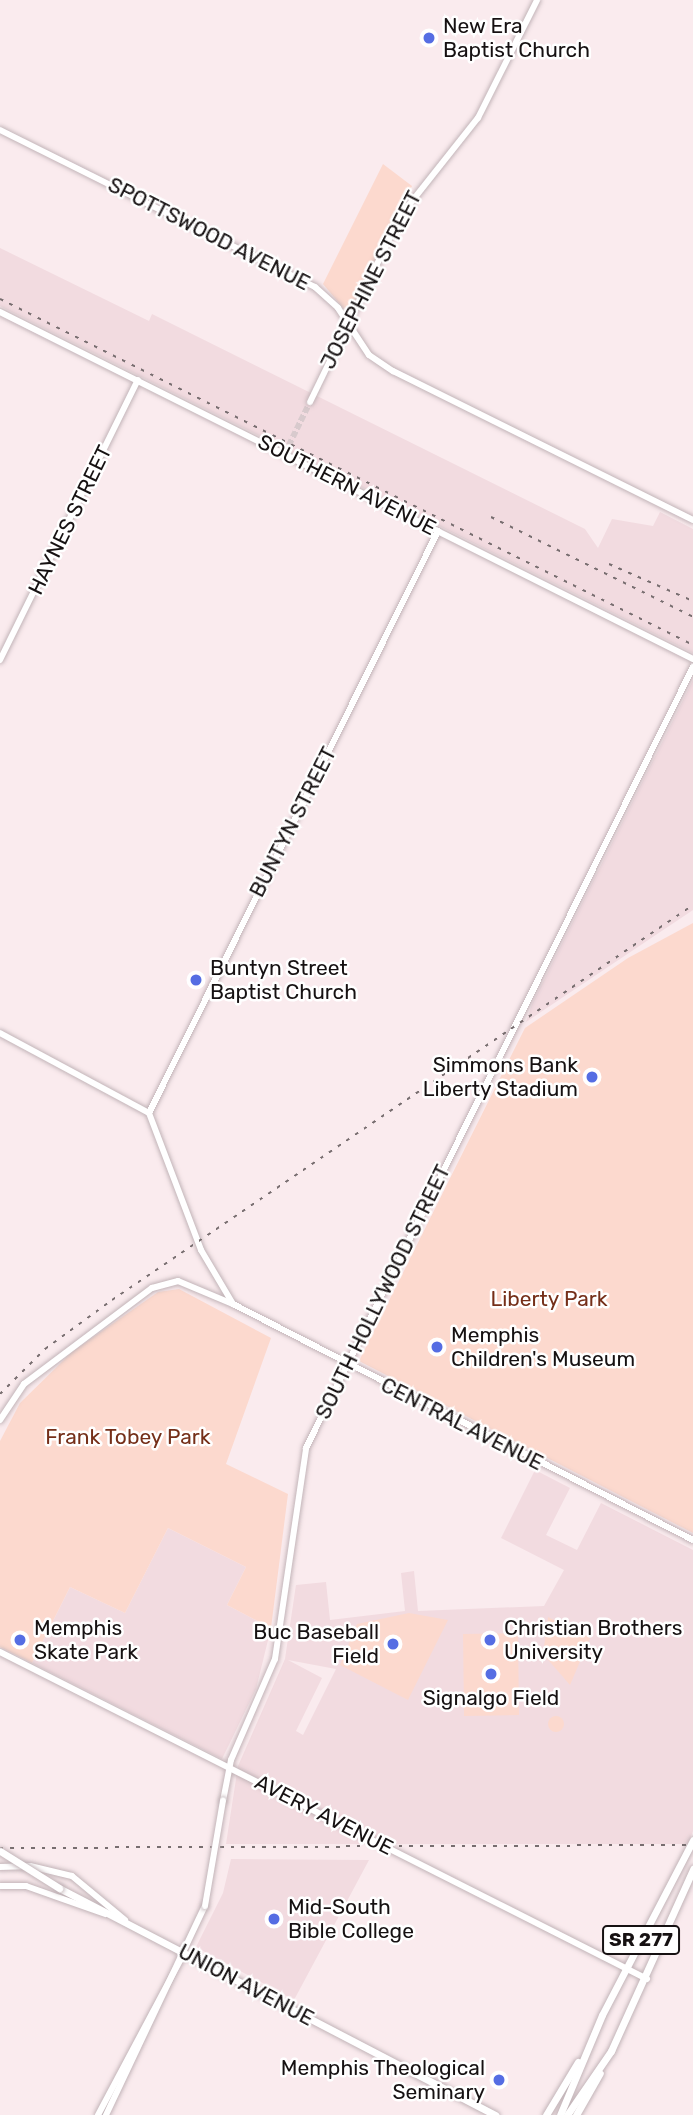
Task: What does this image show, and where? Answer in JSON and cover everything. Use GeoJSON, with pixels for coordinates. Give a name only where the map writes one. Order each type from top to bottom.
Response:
{"type":"FeatureCollection","features":[{"type":"Feature","properties":{"kind":"main road","name":"JOSEPHINE STREET"},"geometry":{"type":"LineString","coordinates":[[310,402],[401,215],[467,132],[537,0]]}},
{"type":"Feature","properties":{"kind":"main road","name":"SPOTTSWOOD AVENUE"},"geometry":{"type":"LineString","coordinates":[[0,130],[306,282],[328,297],[369,355],[393,371],[693,520]]}},
{"type":"Feature","properties":{"kind":"main road","name":"SOUTHERN AVENUE"},"geometry":{"type":"LineString","coordinates":[[0,312],[693,659]]}},
{"type":"Feature","properties":{"kind":"main road","name":"HAYNES STREET"},"geometry":{"type":"LineString","coordinates":[[0,660],[138,380]]}},
{"type":"Feature","properties":{"kind":"main road"},"geometry":{"type":"LineString","coordinates":[[285,453],[289,445]]}},
{"type":"Feature","properties":{"kind":"main road","name":"BUNTYN STREET"},"geometry":{"type":"LineString","coordinates":[[149,1113],[438,531]]}},
{"type":"Feature","properties":{"kind":"main road","name":"SOUTH HOLLYWOOD STREET"},"geometry":{"type":"LineString","coordinates":[[184,1952],[205,1906],[229,1768],[275,1659],[306,1448],[693,667]]}},
{"type":"Feature","properties":{"kind":"main road"},"geometry":{"type":"LineString","coordinates":[[0,1033],[149,1113],[201,1250],[233,1304]]}},
{"type":"Feature","properties":{"kind":"main road","name":"CENTRAL AVENUE"},"geometry":{"type":"LineString","coordinates":[[0,1420],[24,1384],[152,1288],[178,1281],[233,1304],[348,1366],[693,1540]]}},
{"type":"Feature","properties":{"kind":"main road","name":"AVERY AVENUE"},"geometry":{"type":"LineString","coordinates":[[0,1653],[647,1979]]}},
{"type":"Feature","properties":{"kind":"main road","name":"SR 277"},"geometry":{"type":"LineString","coordinates":[[591,2040],[625,1968],[693,1840]]}},
{"type":"Feature","properties":{"kind":"main road","name":"UNION AVENUE"},"geometry":{"type":"LineString","coordinates":[[1,1851],[59,1888],[495,2115]]}},
{"type":"Feature","properties":{"kind":"main road"},"geometry":{"type":"LineString","coordinates":[[0,1867],[30,1866],[72,1876],[126,1921]]}},
{"type":"Feature","properties":{"kind":"main road","name":"SR 277"},"geometry":{"type":"LineString","coordinates":[[567,2115],[611,2051],[647,1979],[693,1869]]}},
{"type":"Feature","properties":{"kind":"main road"},"geometry":{"type":"LineString","coordinates":[[0,1886],[26,1886],[126,1921]]}},
{"type":"Feature","properties":{"kind":"main road"},"geometry":{"type":"LineString","coordinates":[[98,2115],[184,1952]]}},
{"type":"Feature","properties":{"kind":"main road"},"geometry":{"type":"LineString","coordinates":[[106,2115],[184,1952]]}},
{"type":"Feature","properties":{"kind":"main road"},"geometry":{"type":"LineString","coordinates":[[546,2115],[591,2040]]}},
{"type":"Feature","properties":{"kind":"main road"},"geometry":{"type":"LineString","coordinates":[[560,2115],[591,2040]]}},
{"type":"Feature","properties":{"kind":"main road"},"geometry":{"type":"LineString","coordinates":[[582,2115],[611,2051]]}},
{"type":"Feature","properties":{"kind":"main road"},"geometry":{"type":"LineString","coordinates":[[576,2115],[596,2082]]}},
{"type":"Feature","properties":{"kind":"main road"},"geometry":{"type":"LineString","coordinates":[[537,2115],[553,2103]]}},
{"type":"Feature","properties":{"kind":"shaded area"},"geometry":{"type":"Polygon","coordinates":[[[0,248],[149,321],[152,314],[585,529],[598,548],[612,519],[653,526],[660,512],[693,529],[693,653],[0,306],[0,248]]]}},
{"type":"Feature","properties":{"kind":"shaded area"},"geometry":{"type":"Polygon","coordinates":[[[693,680],[693,910],[526,1022],[532,1004],[693,680]]]}},
{"type":"Feature","properties":{"kind":"shaded area","name":"Christian Brothers University"},"geometry":{"type":"Polygon","coordinates":[[[535,1470],[570,1488],[546,1535],[577,1550],[601,1503],[693,1550],[693,1831],[688,1844],[226,1844],[238,1766],[285,1659],[296,1585],[326,1582],[330,1620],[405,1611],[401,1573],[414,1571],[418,1611],[544,1606],[564,1570],[501,1538],[535,1470]],[[288,1660],[322,1678],[296,1731],[303,1735],[336,1669],[288,1660]]]}},
{"type":"Feature","properties":{"kind":"shaded area"},"geometry":{"type":"Polygon","coordinates":[[[168,1528],[246,1567],[227,1605],[271,1628],[256,1689],[222,1759],[32,1663],[70,1587],[125,1613],[168,1528]]]}},
{"type":"Feature","properties":{"kind":"shaded area","name":"Mid-South Bible College"},"geometry":{"type":"Polygon","coordinates":[[[231,1859],[369,1860],[294,2000],[196,1947],[223,1893],[231,1859]]]}},
{"type":"Feature","properties":{"kind":"green space"},"geometry":{"type":"Polygon","coordinates":[[[383,164],[412,186],[349,315],[323,284],[383,164]]]}},
{"type":"Feature","properties":{"kind":"green space","name":"Liberty Park"},"geometry":{"type":"Polygon","coordinates":[[[693,923],[693,1533],[359,1361],[525,1028],[628,958],[693,923]]]}},
{"type":"Feature","properties":{"kind":"green space","name":"Frank Tobey Park"},"geometry":{"type":"Polygon","coordinates":[[[179,1289],[271,1338],[226,1464],[288,1494],[271,1628],[227,1605],[246,1567],[168,1528],[125,1613],[70,1587],[32,1663],[0,1647],[0,1441],[20,1403],[72,1352],[158,1292],[179,1289]]]}},
{"type":"Feature","properties":{"kind":"green space","name":"Buc Baseball Field"},"geometry":{"type":"Polygon","coordinates":[[[409,1613],[448,1620],[408,1700],[340,1665],[357,1624],[409,1613]]]}},
{"type":"Feature","properties":{"kind":"green space"},"geometry":{"type":"Polygon","coordinates":[[[548,1617],[590,1638],[570,1685],[543,1654],[548,1617]]]}},
{"type":"Feature","properties":{"kind":"green space","name":"Signalgo Field"},"geometry":{"type":"Polygon","coordinates":[[[518,1633],[519,1715],[464,1716],[463,1634],[518,1633]]]}},
{"type":"Feature","properties":{"kind":"green space"},"geometry":{"type":"Polygon","coordinates":[[[553,1716],[559,1716],[564,1724],[562,1730],[553,1732],[548,1727],[548,1721],[553,1716]]]}},
{"type":"Feature","properties":{"kind":"tunnel"},"geometry":{"type":"LineString","coordinates":[[289,445],[310,402]]}},
{"type":"Feature","properties":{"kind":"railway"},"geometry":{"type":"LineString","coordinates":[[0,299],[693,645]]}},
{"type":"Feature","properties":{"kind":"railway"},"geometry":{"type":"LineString","coordinates":[[491,517],[693,617]]}},
{"type":"Feature","properties":{"kind":"railway"},"geometry":{"type":"LineString","coordinates":[[609,564],[693,601]]}},
{"type":"Feature","properties":{"kind":"railway"},"geometry":{"type":"LineString","coordinates":[[0,1394],[45,1349],[112,1300],[693,905]]}},
{"type":"Feature","properties":{"kind":"railway"},"geometry":{"type":"LineString","coordinates":[[0,1848],[693,1845]]}},
{"type":"Feature","properties":{"kind":"place","name":"New Era Baptist Church"},"geometry":{"type":"Point","coordinates":[429,38]}},
{"type":"Feature","properties":{"kind":"place","name":"Buntyn Street Baptist Church"},"geometry":{"type":"Point","coordinates":[196,980]}},
{"type":"Feature","properties":{"kind":"place","name":"Simmons Bank Liberty Stadium"},"geometry":{"type":"Point","coordinates":[592,1077]}},
{"type":"Feature","properties":{"kind":"place","name":"Memphis Children's Museum"},"geometry":{"type":"Point","coordinates":[437,1347]}},
{"type":"Feature","properties":{"kind":"place","name":"Memphis Skate Park"},"geometry":{"type":"Point","coordinates":[20,1640]}},
{"type":"Feature","properties":{"kind":"place","name":"Christian Brothers University"},"geometry":{"type":"Point","coordinates":[490,1640]}},
{"type":"Feature","properties":{"kind":"place","name":"Buc Baseball Field"},"geometry":{"type":"Point","coordinates":[393,1644]}},
{"type":"Feature","properties":{"kind":"place","name":"Signalgo Field"},"geometry":{"type":"Point","coordinates":[491,1674]}},
{"type":"Feature","properties":{"kind":"place","name":"Mid-South Bible College"},"geometry":{"type":"Point","coordinates":[274,1919]}},
{"type":"Feature","properties":{"kind":"place","name":"Memphis Theological Seminary"},"geometry":{"type":"Point","coordinates":[499,2080]}}]}
